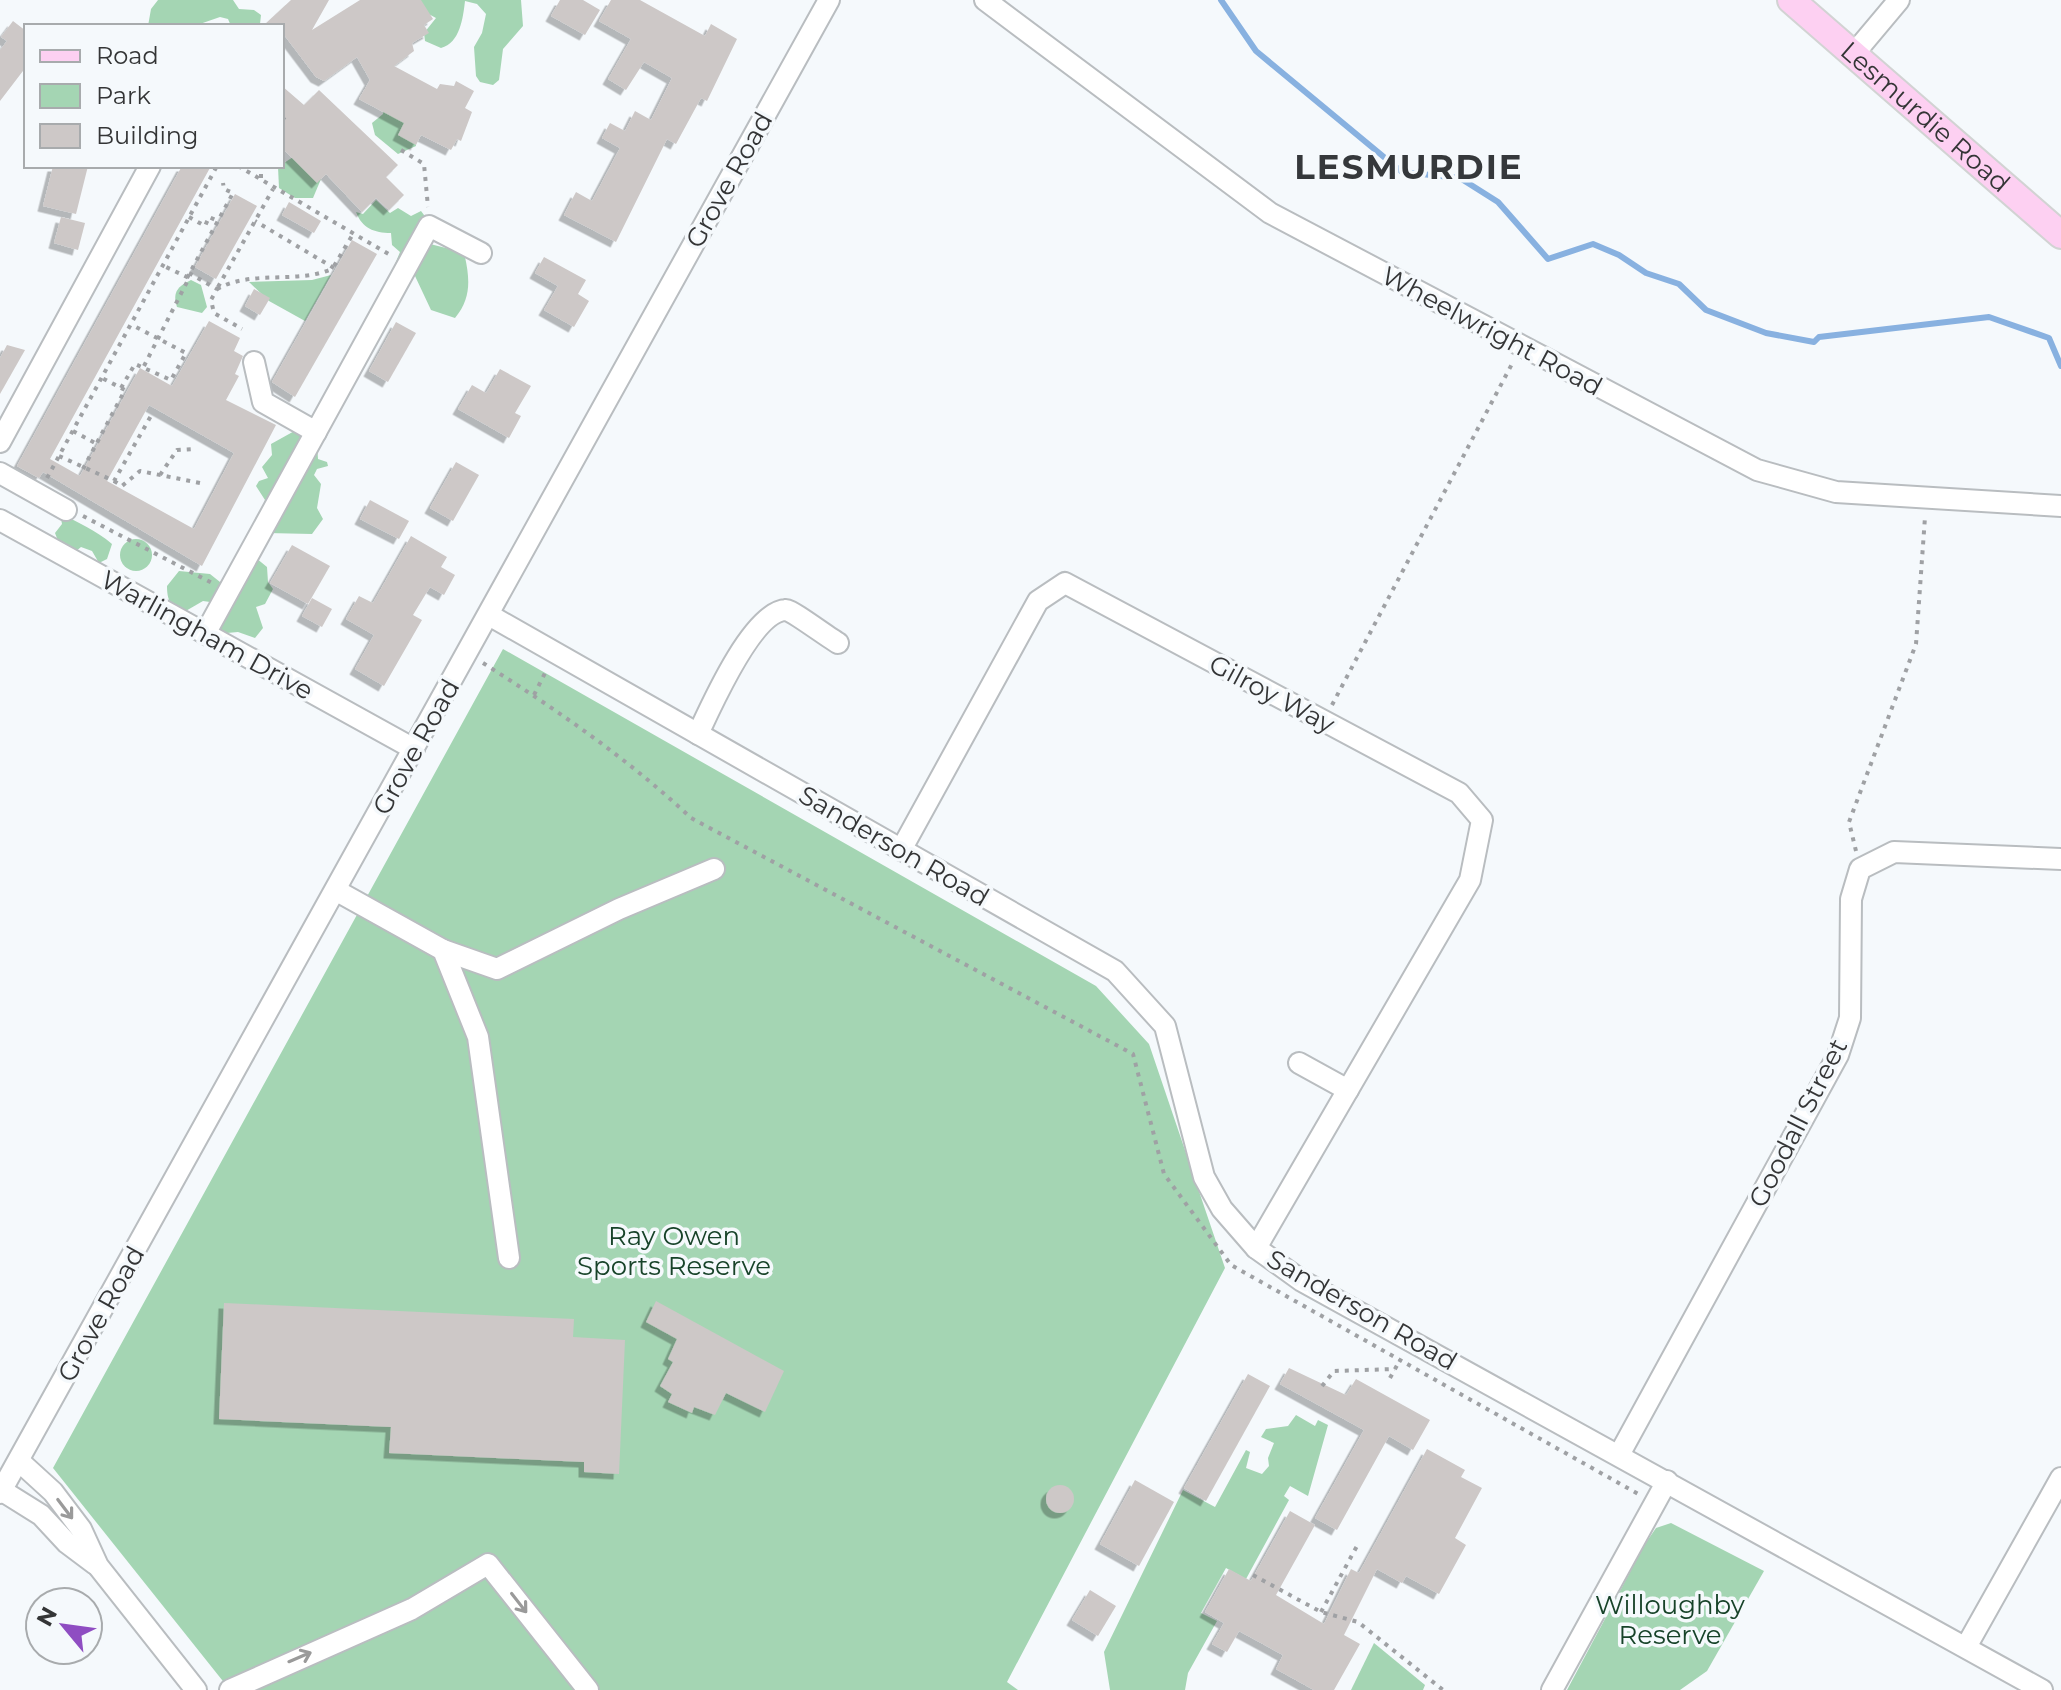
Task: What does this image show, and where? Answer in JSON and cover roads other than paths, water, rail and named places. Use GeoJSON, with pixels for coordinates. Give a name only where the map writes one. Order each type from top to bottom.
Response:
{"type":"FeatureCollection","features":[{"type":"Feature","properties":{"kind":"main road","name":"Lesmurdie Road"},"geometry":{"type":"LineString","coordinates":[[1791,0],[2061,235]]}},
{"type":"Feature","properties":{"kind":"street","name":"Grove Road"},"geometry":{"type":"LineString","coordinates":[[1,1492],[829,0]]}},
{"type":"Feature","properties":{"kind":"street","name":"Wheelwright Road"},"geometry":{"type":"LineString","coordinates":[[985,0],[1270,213],[1757,470],[1836,492],[2061,506]]}},
{"type":"Feature","properties":{"kind":"street"},"geometry":{"type":"LineString","coordinates":[[1852,56],[1899,0]]}},
{"type":"Feature","properties":{"kind":"street"},"geometry":{"type":"LineString","coordinates":[[0,442],[149,168]]}},
{"type":"Feature","properties":{"kind":"street"},"geometry":{"type":"LineString","coordinates":[[205,634],[429,226],[481,253]]}},
{"type":"Feature","properties":{"kind":"street"},"geometry":{"type":"LineString","coordinates":[[254,362],[263,402],[316,432]]}},
{"type":"Feature","properties":{"kind":"street"},"geometry":{"type":"LineString","coordinates":[[0,473],[66,510]]}},
{"type":"Feature","properties":{"kind":"street","name":"Warlingham Drive"},"geometry":{"type":"LineString","coordinates":[[0,520],[414,749]]}},
{"type":"Feature","properties":{"kind":"street","name":"Gilroy Way"},"geometry":{"type":"LineString","coordinates":[[901,850],[1038,601],[1065,583],[1459,793],[1482,820],[1470,880],[1256,1248]]}},
{"type":"Feature","properties":{"kind":"street"},"geometry":{"type":"LineString","coordinates":[[698,734],[714,700],[765,619],[785,609],[793,611],[810,628],[838,643]]}},
{"type":"Feature","properties":{"kind":"street","name":"Sanderson Road"},"geometry":{"type":"LineString","coordinates":[[489,615],[1115,971],[1165,1026],[1204,1177],[1222,1209],[1256,1248],[1302,1281],[2042,1690]]}},
{"type":"Feature","properties":{"kind":"street","name":"Goodall Street"},"geometry":{"type":"LineString","coordinates":[[1619,1455],[1838,1055],[1850,1018],[1851,899],[1860,869],[1894,852],[2061,859]]}},
{"type":"Feature","properties":{"kind":"street"},"geometry":{"type":"LineString","coordinates":[[337,891],[443,950],[497,969],[619,909],[714,869]]}},
{"type":"Feature","properties":{"kind":"street"},"geometry":{"type":"LineString","coordinates":[[443,950],[478,1037],[509,1258]]}},
{"type":"Feature","properties":{"kind":"street"},"geometry":{"type":"LineString","coordinates":[[1299,1063],[1348,1090]]}},
{"type":"Feature","properties":{"kind":"street"},"geometry":{"type":"LineString","coordinates":[[19,1461],[53,1492],[81,1529],[98,1566],[196,1690]]}},
{"type":"Feature","properties":{"kind":"street"},"geometry":{"type":"LineString","coordinates":[[1966,1647],[2061,1478]]}},
{"type":"Feature","properties":{"kind":"street"},"geometry":{"type":"LineString","coordinates":[[1552,1690],[1667,1481]]}},
{"type":"Feature","properties":{"kind":"street"},"geometry":{"type":"LineString","coordinates":[[1,1492],[41,1515],[67,1543],[98,1566]]}},
{"type":"Feature","properties":{"kind":"street"},"geometry":{"type":"LineString","coordinates":[[230,1690],[412,1609],[488,1564],[588,1690]]}},
{"type":"Feature","properties":{"kind":"waterway"},"geometry":{"type":"LineString","coordinates":[[1221,0],[1256,51],[1402,172],[1460,178],[1498,202],[1548,259],[1593,244],[1619,255],[1646,273],[1679,284],[1706,310],[1766,333],[1814,342],[1819,337],[1989,317],[2049,338],[2061,366]]}},
{"type":"Feature","properties":{"kind":"district","name":"LESMURDIE"},"geometry":{"type":"Point","coordinates":[1409,167]}},
{"type":"Feature","properties":{"kind":"park label","name":"Ray Owen Sports Reserve"},"geometry":{"type":"Point","coordinates":[674,1251]}},
{"type":"Feature","properties":{"kind":"park label","name":"Willoughby Reserve"},"geometry":{"type":"Point","coordinates":[1670,1620]}}]}
